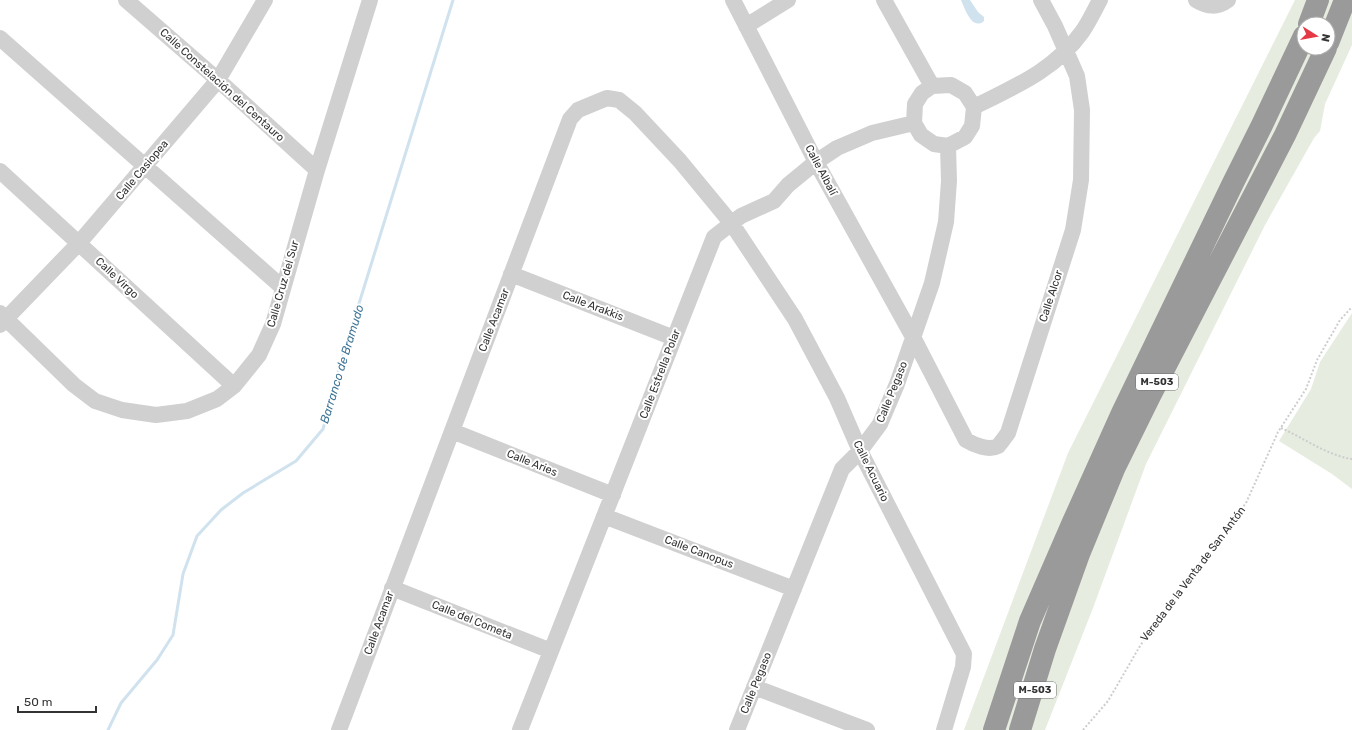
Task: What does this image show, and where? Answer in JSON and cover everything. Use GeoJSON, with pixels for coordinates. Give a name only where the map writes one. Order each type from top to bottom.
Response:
{"type":"FeatureCollection","features":[{"type":"Feature","properties":{"kind":"highway"},"geometry":{"type":"LineString","coordinates":[[1312,16],[1318,0]]}},
{"type":"Feature","properties":{"kind":"highway"},"geometry":{"type":"LineString","coordinates":[[1336,24],[1346,0]]}},
{"type":"Feature","properties":{"kind":"highway","name":"M-503"},"geometry":{"type":"LineString","coordinates":[[994,730],[1030,621],[1072,522],[1126,406],[1296,53]]}},
{"type":"Feature","properties":{"kind":"highway","name":"M-503"},"geometry":{"type":"LineString","coordinates":[[1020,730],[1045,649],[1079,554],[1114,469],[1153,389],[1285,135],[1322,56]]}},
{"type":"Feature","properties":{"kind":"highway","name":"M-503"},"geometry":{"type":"LineString","coordinates":[[1000,730],[1036,622],[1072,522]]}},
{"type":"Feature","properties":{"kind":"highway","name":"M-503"},"geometry":{"type":"LineString","coordinates":[[1025,730],[1045,649]]}},
{"type":"Feature","properties":{"kind":"street","name":"Calle Casiopea"},"geometry":{"type":"LineString","coordinates":[[2,319],[79,243],[218,80],[265,0]]}},
{"type":"Feature","properties":{"kind":"street","name":"Calle Cruz del Sur"},"geometry":{"type":"LineString","coordinates":[[2,319],[74,385],[95,401],[122,410],[156,415],[187,411],[217,399],[234,386],[259,355],[273,324],[317,170],[370,0]]}},
{"type":"Feature","properties":{"kind":"street","name":"Calle Albalí"},"geometry":{"type":"LineString","coordinates":[[733,0],[816,162],[913,337]]}},
{"type":"Feature","properties":{"kind":"street"},"geometry":{"type":"LineString","coordinates":[[746,26],[788,0]]}},
{"type":"Feature","properties":{"kind":"street"},"geometry":{"type":"LineString","coordinates":[[884,0],[932,86]]}},
{"type":"Feature","properties":{"kind":"street","name":"Calle Alcor"},"geometry":{"type":"LineString","coordinates":[[913,337],[966,440],[975,445],[990,448],[998,446],[1008,433],[1072,230],[1081,180],[1082,110],[1077,76],[1055,26],[1041,0]]}},
{"type":"Feature","properties":{"kind":"street"},"geometry":{"type":"LineString","coordinates":[[974,107],[1027,81],[1051,64],[1066,51],[1082,32],[1100,0]]}},
{"type":"Feature","properties":{"kind":"street"},"geometry":{"type":"LineString","coordinates":[[1196,0],[1213,6],[1222,4],[1228,0]]}},
{"type":"Feature","properties":{"kind":"street","name":"Calle Constelación del Centauro"},"geometry":{"type":"LineString","coordinates":[[129,1],[317,170]]}},
{"type":"Feature","properties":{"kind":"street"},"geometry":{"type":"LineString","coordinates":[[0,38],[283,288]]}},
{"type":"Feature","properties":{"kind":"street"},"geometry":{"type":"LineString","coordinates":[[951,85],[966,93],[974,107],[972,126],[965,137],[948,146],[934,144],[921,135],[914,123],[915,104],[922,93],[932,86],[951,85]]}},
{"type":"Feature","properties":{"kind":"street","name":"Calle Acamar"},"geometry":{"type":"LineString","coordinates":[[339,730],[570,119],[578,110],[607,98],[619,100],[634,113],[680,161],[732,224]]}},
{"type":"Feature","properties":{"kind":"street","name":"Calle Estrella Polar"},"geometry":{"type":"LineString","coordinates":[[520,730],[714,237],[741,216],[774,201],[788,185],[816,162],[837,148],[872,133],[914,123]]}},
{"type":"Feature","properties":{"kind":"street","name":"Calle Pegaso"},"geometry":{"type":"LineString","coordinates":[[737,730],[842,469],[860,451],[880,424],[897,384],[932,283],[946,222],[949,180],[948,146]]}},
{"type":"Feature","properties":{"kind":"street","name":"Calle Virgo"},"geometry":{"type":"LineString","coordinates":[[0,171],[234,386]]}},
{"type":"Feature","properties":{"kind":"street","name":"Calle Acuario"},"geometry":{"type":"LineString","coordinates":[[732,224],[795,319],[837,398],[860,451],[964,654],[963,667],[944,730]]}},
{"type":"Feature","properties":{"kind":"street","name":"Calle Arakkis"},"geometry":{"type":"LineString","coordinates":[[511,274],[674,338]]}},
{"type":"Feature","properties":{"kind":"street","name":"Calle Aries"},"geometry":{"type":"LineString","coordinates":[[452,431],[613,495]]}},
{"type":"Feature","properties":{"kind":"street","name":"Calle Canopus"},"geometry":{"type":"LineString","coordinates":[[604,516],[794,589]]}},
{"type":"Feature","properties":{"kind":"street","name":"Calle del Cometa"},"geometry":{"type":"LineString","coordinates":[[392,588],[551,652]]}},
{"type":"Feature","properties":{"kind":"street"},"geometry":{"type":"LineString","coordinates":[[754,687],[867,730]]}},
{"type":"Feature","properties":{"kind":"path","name":"Vereda de la Venta de San Antón"},"geometry":{"type":"LineString","coordinates":[[1083,730],[1108,701],[1140,646],[1185,582],[1246,503],[1281,428],[1306,389],[1317,360],[1340,320],[1352,307]]}},
{"type":"Feature","properties":{"kind":"path"},"geometry":{"type":"LineString","coordinates":[[1281,428],[1328,452],[1352,460]]}},
{"type":"Feature","properties":{"kind":"shaded area"},"geometry":{"type":"Polygon","coordinates":[[[1295,0],[1352,0],[1352,45],[1325,104],[1320,131],[1314,138],[1265,225],[1146,464],[1093,608],[1045,730],[964,730],[1068,453],[1295,0]]]}},
{"type":"Feature","properties":{"kind":"shaded area"},"geometry":{"type":"Polygon","coordinates":[[[1352,313],[1352,489],[1332,474],[1279,441],[1311,389],[1320,362],[1352,313]]]}},
{"type":"Feature","properties":{"kind":"water"},"geometry":{"type":"Polygon","coordinates":[[[961,0],[970,0],[978,12],[984,17],[984,21],[976,23],[973,21],[967,13],[961,0]]]}},
{"type":"Feature","properties":{"kind":"waterway","name":"Barranco de Bramudo"},"geometry":{"type":"LineString","coordinates":[[108,730],[121,703],[157,660],[173,635],[183,574],[197,536],[221,510],[243,493],[296,461],[323,429],[344,352],[453,0]]}}]}
